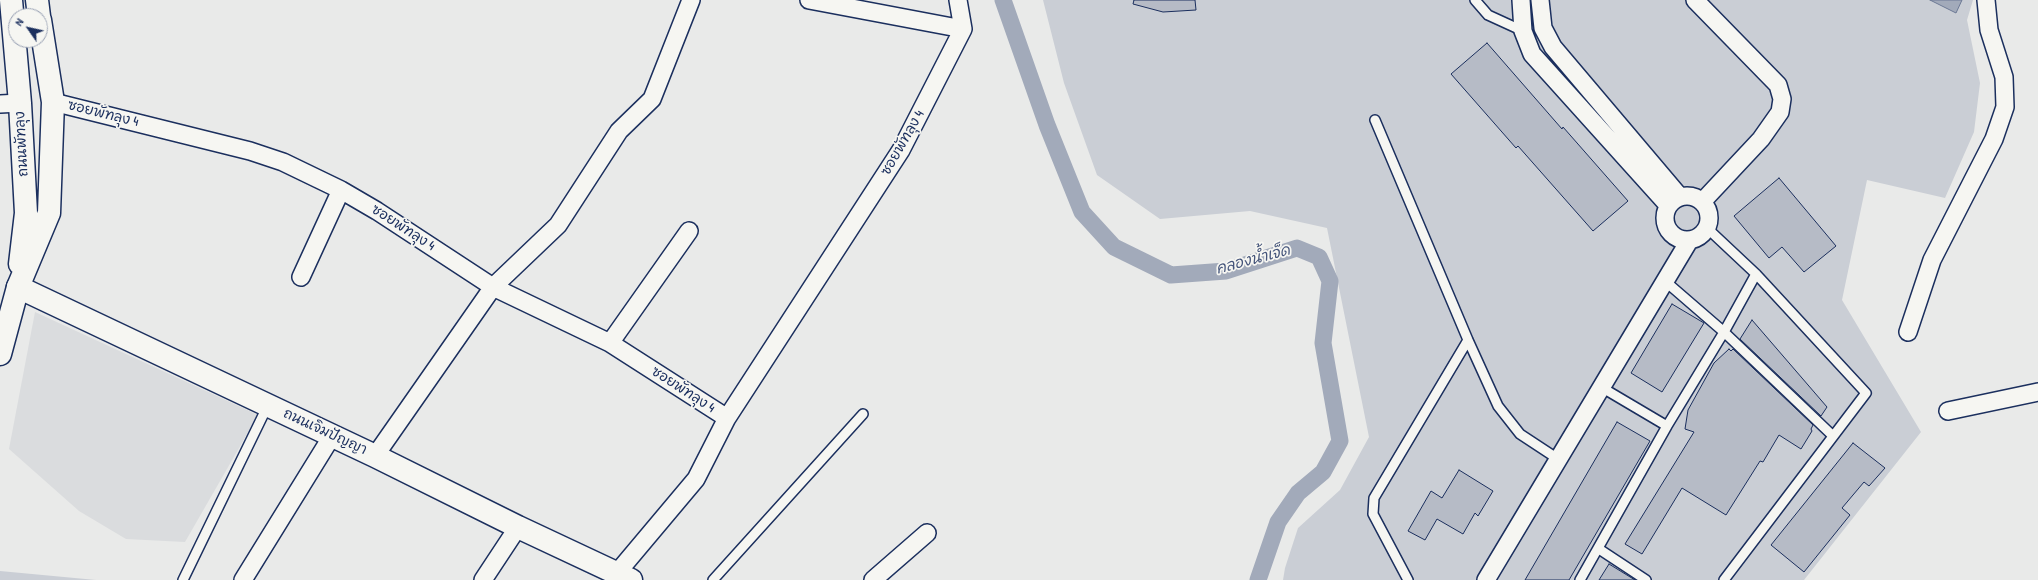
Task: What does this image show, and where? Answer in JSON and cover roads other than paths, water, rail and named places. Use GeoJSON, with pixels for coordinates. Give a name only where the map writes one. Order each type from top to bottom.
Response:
{"type":"FeatureCollection","features":[{"type":"Feature","properties":{"kind":"street","name":"ถนนพัทลุง"},"geometry":{"type":"LineString","coordinates":[[11,0],[10,103],[26,213],[18,287]]}},
{"type":"Feature","properties":{"kind":"street"},"geometry":{"type":"LineString","coordinates":[[375,456],[493,287],[558,225],[619,131],[652,99],[691,0]]}},
{"type":"Feature","properties":{"kind":"street"},"geometry":{"type":"LineString","coordinates":[[809,0],[963,29],[958,0]]}},
{"type":"Feature","properties":{"kind":"street"},"geometry":{"type":"LineString","coordinates":[[1521,0],[1523,32],[1532,54],[1674,201]]}},
{"type":"Feature","properties":{"kind":"street"},"geometry":{"type":"LineString","coordinates":[[1540,0],[1543,28],[1553,47],[1674,201]]}},
{"type":"Feature","properties":{"kind":"street"},"geometry":{"type":"LineString","coordinates":[[1695,0],[1778,85],[1782,99],[1780,112],[1761,139],[1702,202]]}},
{"type":"Feature","properties":{"kind":"street"},"geometry":{"type":"LineString","coordinates":[[1908,332],[1932,260],[1994,139],[2005,107],[2004,77],[1989,30],[1986,0]]}},
{"type":"Feature","properties":{"kind":"street","name":"ซอยพัทลุง 4"},"geometry":{"type":"LineString","coordinates":[[624,576],[696,479],[727,418],[902,150],[963,29]]}},
{"type":"Feature","properties":{"kind":"street","name":"ถนนพัทลุง"},"geometry":{"type":"LineString","coordinates":[[0,354],[18,287],[49,213],[53,102],[44,48]]}},
{"type":"Feature","properties":{"kind":"street","name":"ซอยพัทลุง 4"},"geometry":{"type":"LineString","coordinates":[[53,102],[250,151],[283,162],[341,190],[493,287],[610,344],[727,418]]}},
{"type":"Feature","properties":{"kind":"street"},"geometry":{"type":"LineString","coordinates":[[301,277],[341,190]]}},
{"type":"Feature","properties":{"kind":"street"},"geometry":{"type":"LineString","coordinates":[[1692,196],[1702,202],[1709,214],[1707,228],[1696,239],[1689,241],[1681,240],[1669,233],[1664,219],[1674,201],[1692,196]]}},
{"type":"Feature","properties":{"kind":"street"},"geometry":{"type":"LineString","coordinates":[[610,344],[689,231]]}},
{"type":"Feature","properties":{"kind":"street"},"geometry":{"type":"LineString","coordinates":[[1486,580],[1689,241]]}},
{"type":"Feature","properties":{"kind":"street","name":"ถนนเจิมปัญญา"},"geometry":{"type":"LineString","coordinates":[[18,287],[375,456],[518,527],[624,576]]}},
{"type":"Feature","properties":{"kind":"street"},"geometry":{"type":"LineString","coordinates":[[1948,411],[2038,392]]}},
{"type":"Feature","properties":{"kind":"street"},"geometry":{"type":"LineString","coordinates":[[243,580],[332,436]]}},
{"type":"Feature","properties":{"kind":"street"},"geometry":{"type":"LineString","coordinates":[[483,580],[518,527]]}},
{"type":"Feature","properties":{"kind":"street"},"geometry":{"type":"LineString","coordinates":[[873,580],[927,533]]}},
{"type":"Feature","properties":{"kind":"lane"},"geometry":{"type":"LineString","coordinates":[[1475,0],[1488,15],[1523,32]]}},
{"type":"Feature","properties":{"kind":"lane"},"geometry":{"type":"LineString","coordinates":[[1375,120],[1468,340],[1498,406],[1520,434],[1558,459]]}},
{"type":"Feature","properties":{"kind":"lane"},"geometry":{"type":"LineString","coordinates":[[1707,228],[1756,274],[1866,393],[1832,435],[1724,580]]}},
{"type":"Feature","properties":{"kind":"lane"},"geometry":{"type":"LineString","coordinates":[[1580,580],[1756,274]]}},
{"type":"Feature","properties":{"kind":"lane"},"geometry":{"type":"LineString","coordinates":[[1665,281],[1724,332],[1832,435]]}},
{"type":"Feature","properties":{"kind":"lane"},"geometry":{"type":"LineString","coordinates":[[1408,580],[1373,514],[1374,498],[1468,340]]}},
{"type":"Feature","properties":{"kind":"lane"},"geometry":{"type":"LineString","coordinates":[[1601,387],[1668,426]]}},
{"type":"Feature","properties":{"kind":"lane"},"geometry":{"type":"LineString","coordinates":[[183,580],[268,405]]}},
{"type":"Feature","properties":{"kind":"lane"},"geometry":{"type":"LineString","coordinates":[[713,580],[863,414]]}},
{"type":"Feature","properties":{"kind":"lane"},"geometry":{"type":"LineString","coordinates":[[1599,549],[1646,580]]}},
{"type":"Feature","properties":{"kind":"water"},"geometry":{"type":"Polygon","coordinates":[[[1930,0],[1962,0],[1956,13],[1930,0]]]}},
{"type":"Feature","properties":{"kind":"waterway","name":"คลองน้ำเจ็ด"},"geometry":{"type":"LineString","coordinates":[[1003,0],[1047,125],[1082,212],[1114,247],[1171,275],[1226,271],[1297,248],[1319,257],[1330,281],[1323,343],[1340,441],[1323,472],[1298,493],[1278,522],[1258,580]]}}]}
